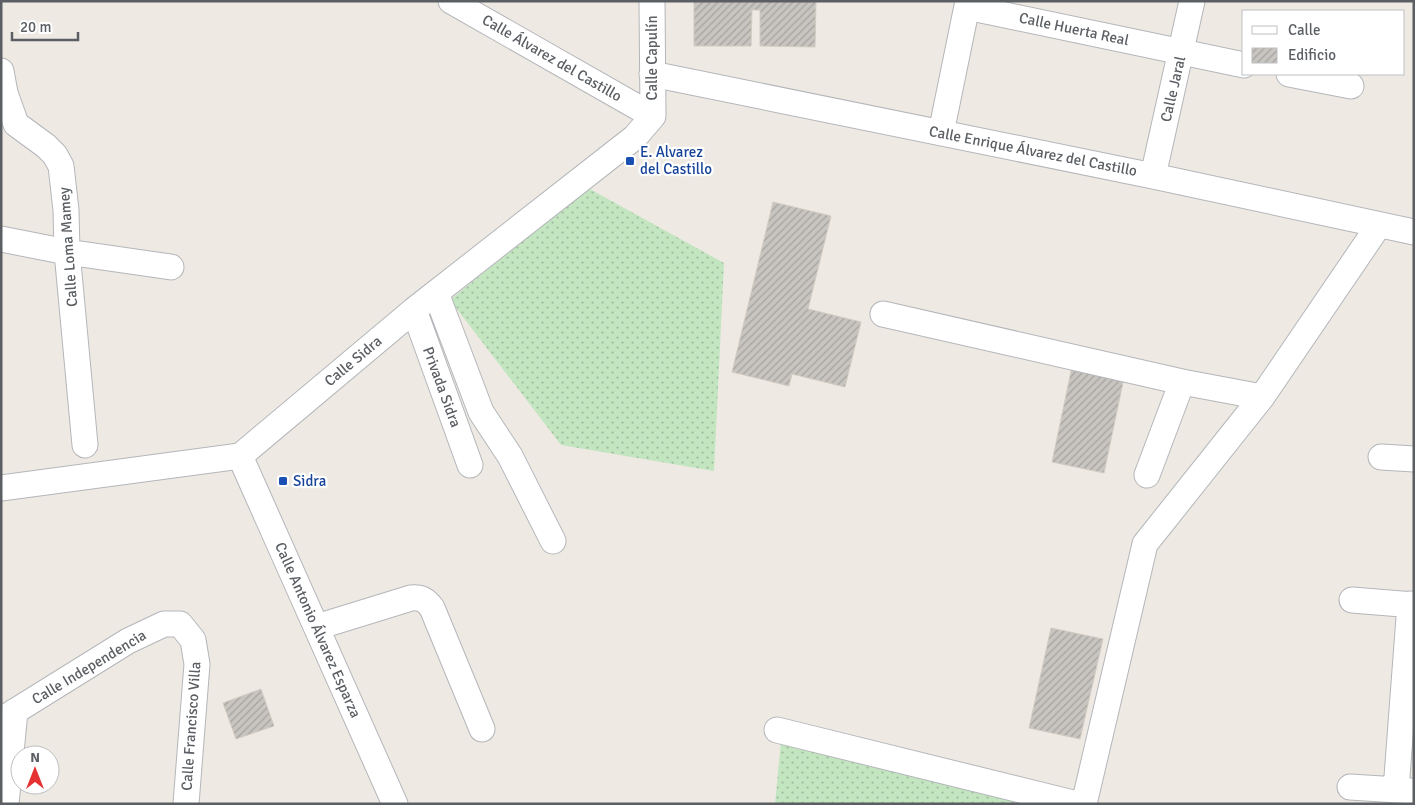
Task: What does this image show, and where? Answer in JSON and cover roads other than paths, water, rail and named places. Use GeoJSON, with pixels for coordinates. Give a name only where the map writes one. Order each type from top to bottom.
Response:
{"type":"FeatureCollection","features":[{"type":"Feature","properties":{"kind":"street","name":"Calle Álvarez del Castillo"},"geometry":{"type":"LineString","coordinates":[[451,1],[653,116]]}},
{"type":"Feature","properties":{"kind":"street","name":"Calle Capulín"},"geometry":{"type":"LineString","coordinates":[[652,1],[653,116]]}},
{"type":"Feature","properties":{"kind":"street","name":"Calle Jaral"},"geometry":{"type":"LineString","coordinates":[[1153,176],[1192,1]]}},
{"type":"Feature","properties":{"kind":"street","name":"Calle Huerta Real"},"geometry":{"type":"LineString","coordinates":[[968,4],[1242,65]]}},
{"type":"Feature","properties":{"kind":"street"},"geometry":{"type":"LineString","coordinates":[[941,133],[968,4]]}},
{"type":"Feature","properties":{"kind":"street","name":"Calle Loma Mamey"},"geometry":{"type":"LineString","coordinates":[[1,71],[5,93],[16,124],[46,146],[55,155],[61,166],[85,445]]}},
{"type":"Feature","properties":{"kind":"street","name":"Calle Enrique Álvarez del Castillo"},"geometry":{"type":"LineString","coordinates":[[652,74],[1153,176],[1414,232]]}},
{"type":"Feature","properties":{"kind":"street"},"geometry":{"type":"LineString","coordinates":[[1294,75],[1351,86]]}},
{"type":"Feature","properties":{"kind":"street","name":"Calle Sidra"},"geometry":{"type":"LineString","coordinates":[[240,456],[414,310],[635,137],[653,116]]}},
{"type":"Feature","properties":{"kind":"street"},"geometry":{"type":"LineString","coordinates":[[1084,804],[1145,544],[1262,397],[1379,225]]}},
{"type":"Feature","properties":{"kind":"street"},"geometry":{"type":"LineString","coordinates":[[1,239],[67,252],[171,267]]}},
{"type":"Feature","properties":{"kind":"street"},"geometry":{"type":"LineString","coordinates":[[436,293],[480,412],[510,456],[553,541]]}},
{"type":"Feature","properties":{"kind":"street","name":"Privada Sidra"},"geometry":{"type":"LineString","coordinates":[[414,310],[470,465]]}},
{"type":"Feature","properties":{"kind":"street"},"geometry":{"type":"LineString","coordinates":[[883,314],[1182,382],[1262,397]]}},
{"type":"Feature","properties":{"kind":"street"},"geometry":{"type":"LineString","coordinates":[[1147,475],[1182,382]]}},
{"type":"Feature","properties":{"kind":"street"},"geometry":{"type":"LineString","coordinates":[[1,488],[240,456]]}},
{"type":"Feature","properties":{"kind":"street","name":"Calle Antonio Álvarez Esparza"},"geometry":{"type":"LineString","coordinates":[[240,456],[395,804]]}},
{"type":"Feature","properties":{"kind":"street"},"geometry":{"type":"LineString","coordinates":[[1381,457],[1414,459]]}},
{"type":"Feature","properties":{"kind":"street"},"geometry":{"type":"LineString","coordinates":[[317,627],[411,598],[423,599],[432,608],[482,729]]}},
{"type":"Feature","properties":{"kind":"street"},"geometry":{"type":"LineString","coordinates":[[1350,787],[1405,790],[1412,605],[1352,600]]}},
{"type":"Feature","properties":{"kind":"street","name":"Calle Independencia"},"geometry":{"type":"LineString","coordinates":[[8,716],[128,641],[164,624],[180,624]]}},
{"type":"Feature","properties":{"kind":"street","name":"Calle Francisco Villa"},"geometry":{"type":"LineString","coordinates":[[180,624],[193,640],[196,664],[186,804]]}},
{"type":"Feature","properties":{"kind":"street"},"geometry":{"type":"LineString","coordinates":[[6,804],[8,716]]}},
{"type":"Feature","properties":{"kind":"street"},"geometry":{"type":"LineString","coordinates":[[777,730],[1077,804]]}},
{"type":"Feature","properties":{"kind":"place","name":"E. Alvarez del Castillo"},"geometry":{"type":"Point","coordinates":[630,161]}},
{"type":"Feature","properties":{"kind":"place","name":"Sidra"},"geometry":{"type":"Point","coordinates":[283,481]}}]}
